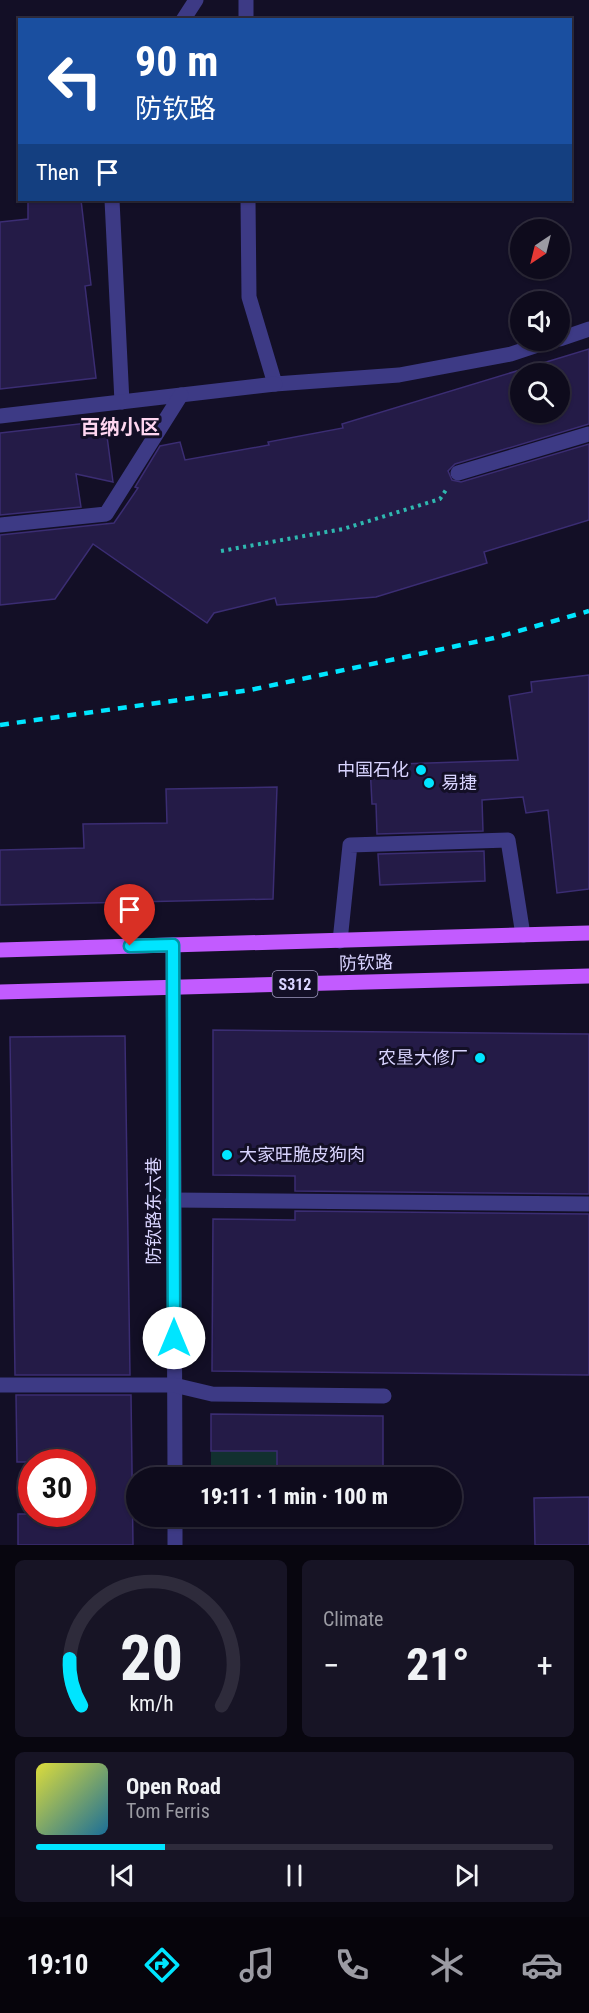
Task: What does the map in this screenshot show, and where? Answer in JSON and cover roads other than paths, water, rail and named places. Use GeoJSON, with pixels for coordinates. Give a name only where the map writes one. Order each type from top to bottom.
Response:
{"type":"FeatureCollection","features":[{"type":"Feature","properties":{"kind":"main road","name":"防钦路"},"geometry":{"type":"LineString","coordinates":[[0,950],[589,933]]}},
{"type":"Feature","properties":{"kind":"main road","name":"防钦路"},"geometry":{"type":"LineString","coordinates":[[0,992],[589,976]]}},
{"type":"Feature","properties":{"kind":"street"},"geometry":{"type":"LineString","coordinates":[[184,18],[196,0]]}},
{"type":"Feature","properties":{"kind":"street"},"geometry":{"type":"LineString","coordinates":[[246,0],[246,18]]}},
{"type":"Feature","properties":{"kind":"street"},"geometry":{"type":"LineString","coordinates":[[112,201],[122,402]]}},
{"type":"Feature","properties":{"kind":"street"},"geometry":{"type":"LineString","coordinates":[[248,201],[249,297],[275,384]]}},
{"type":"Feature","properties":{"kind":"street"},"geometry":{"type":"LineString","coordinates":[[570,336],[589,329]]}},
{"type":"Feature","properties":{"kind":"street"},"geometry":{"type":"LineString","coordinates":[[0,416],[275,384],[399,375],[520,351]]}},
{"type":"Feature","properties":{"kind":"street"},"geometry":{"type":"LineString","coordinates":[[0,525],[106,514],[182,395]]}},
{"type":"Feature","properties":{"kind":"street"},"geometry":{"type":"LineString","coordinates":[[458,473],[589,434]]}},
{"type":"Feature","properties":{"kind":"street"},"geometry":{"type":"LineString","coordinates":[[340,941],[350,845],[508,840],[523,935]]}},
{"type":"Feature","properties":{"kind":"street","name":"防钦路东六巷"},"geometry":{"type":"LineString","coordinates":[[173,945],[175,1467]]}},
{"type":"Feature","properties":{"kind":"street"},"geometry":{"type":"LineString","coordinates":[[174,1200],[589,1204]]}},
{"type":"Feature","properties":{"kind":"street"},"geometry":{"type":"LineString","coordinates":[[0,1385],[174,1385],[212,1394],[384,1396]]}},
{"type":"Feature","properties":{"kind":"street"},"geometry":{"type":"LineString","coordinates":[[175,1527],[175,1545]]}},
{"type":"Feature","properties":{"kind":"railway"},"geometry":{"type":"LineString","coordinates":[[0,725],[250,690],[494,638],[589,611]]}},
{"type":"Feature","properties":{"kind":"place","name":"中国石化"},"geometry":{"type":"Point","coordinates":[421,770]}},
{"type":"Feature","properties":{"kind":"place","name":"易捷"},"geometry":{"type":"Point","coordinates":[429,783]}},
{"type":"Feature","properties":{"kind":"place","name":"农垦大修厂"},"geometry":{"type":"Point","coordinates":[480,1058]}},
{"type":"Feature","properties":{"kind":"place","name":"大家旺脆皮狗肉"},"geometry":{"type":"Point","coordinates":[227,1155]}},
{"type":"Feature","properties":{"kind":"district","name":"百纳小区"},"geometry":{"type":"Point","coordinates":[120,427]}}]}
